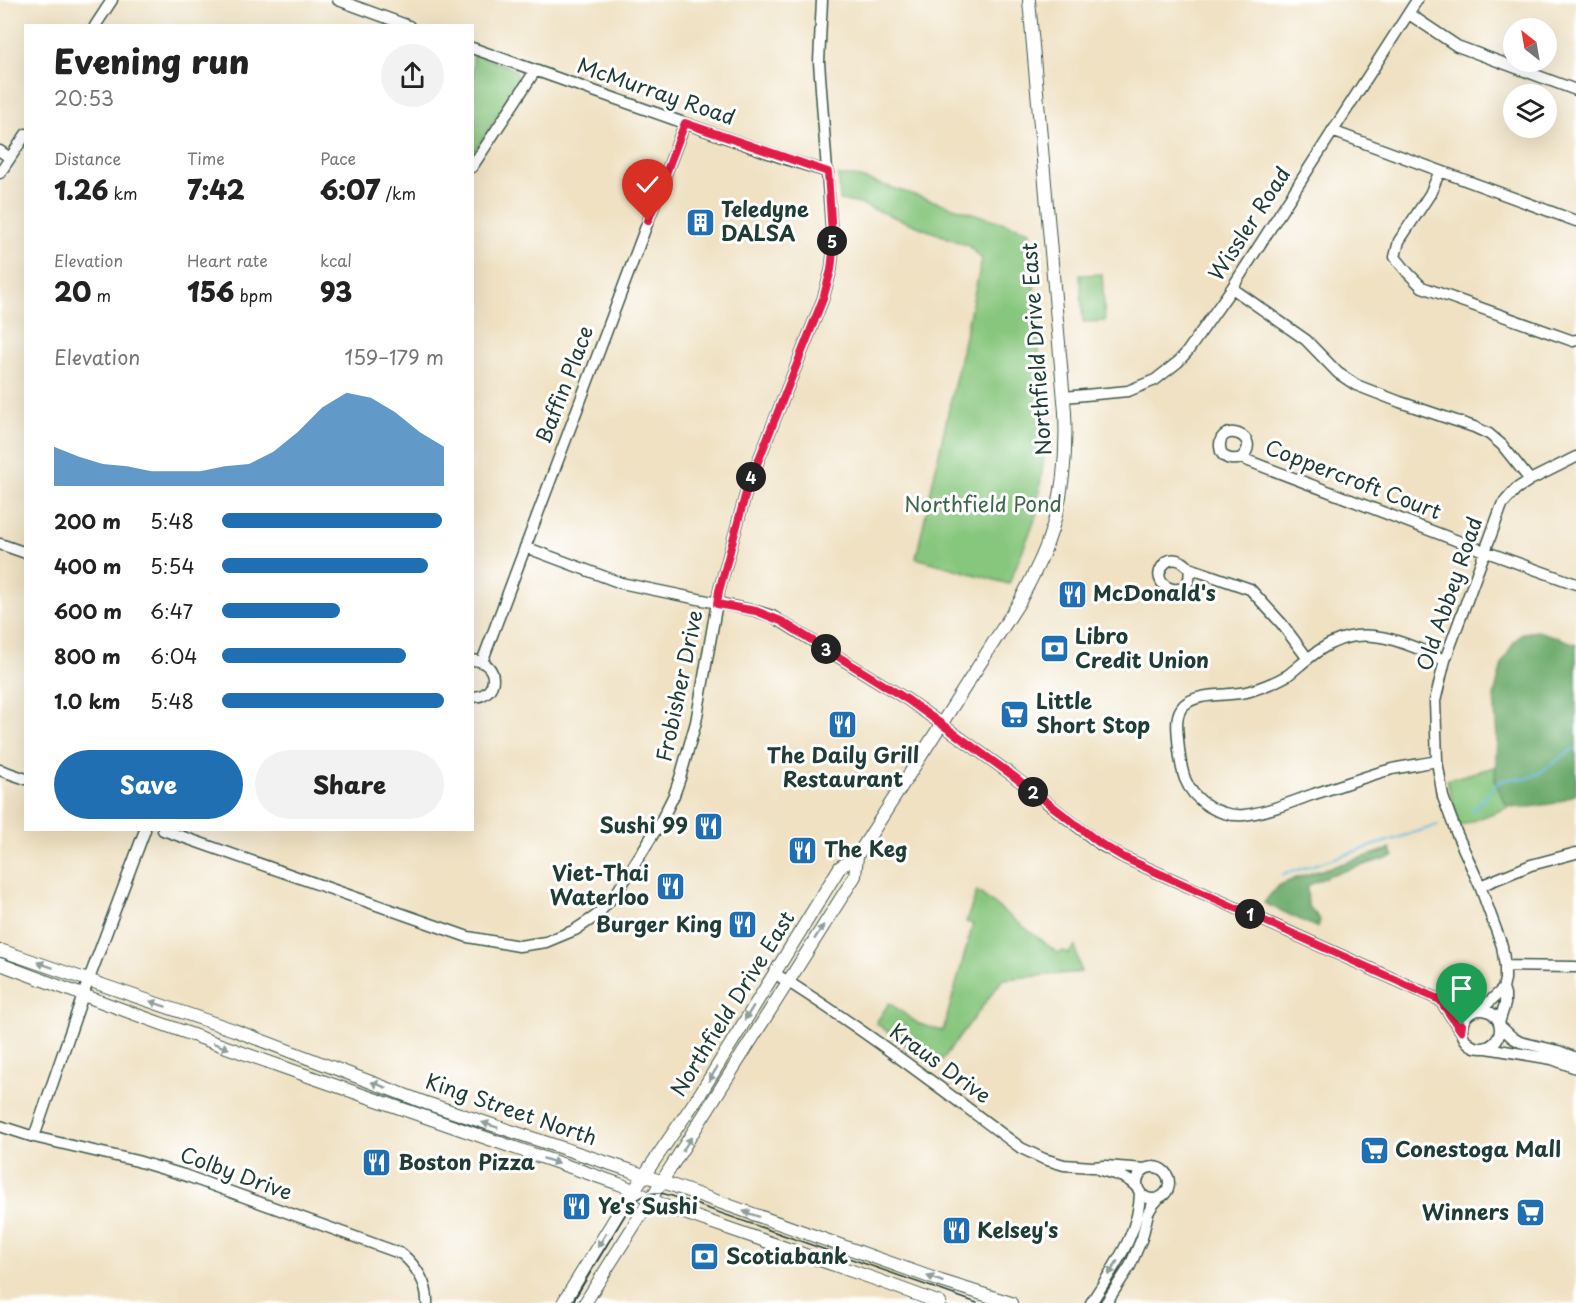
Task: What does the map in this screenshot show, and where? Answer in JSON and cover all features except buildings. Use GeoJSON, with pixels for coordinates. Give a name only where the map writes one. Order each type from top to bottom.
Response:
{"type":"FeatureCollection","features":[{"type":"Feature","properties":{"kind":"main road","name":"Northfield Drive East"},"geometry":{"type":"LineString","coordinates":[[563,1303],[633,1191],[700,1094],[840,867],[857,856],[1020,601],[1048,540],[1060,496],[1066,438],[1029,0]]}},
{"type":"Feature","properties":{"kind":"main road","name":"Northfield Drive East"},"geometry":{"type":"LineString","coordinates":[[585,1303],[855,876],[857,856]]}},
{"type":"Feature","properties":{"kind":"main road","name":"King Street North"},"geometry":{"type":"LineString","coordinates":[[0,951],[225,1027],[446,1110],[632,1171],[941,1281],[1011,1303]]}},
{"type":"Feature","properties":{"kind":"main road","name":"King Street North"},"geometry":{"type":"LineString","coordinates":[[0,963],[237,1052],[622,1185],[667,1207],[939,1303]]}},
{"type":"Feature","properties":{"kind":"street"},"geometry":{"type":"LineString","coordinates":[[96,24],[112,0]]}},
{"type":"Feature","properties":{"kind":"street"},"geometry":{"type":"LineString","coordinates":[[338,0],[404,24]]}},
{"type":"Feature","properties":{"kind":"street","name":"Frobisher Drive"},"geometry":{"type":"LineString","coordinates":[[166,831],[468,937],[519,946],[546,942],[575,930],[596,916],[618,891],[660,824],[674,795],[696,722],[719,591],[747,489],[823,299],[831,270],[833,252],[819,62],[822,0]]}},
{"type":"Feature","properties":{"kind":"street","name":"Wissler Road"},"geometry":{"type":"LineString","coordinates":[[1064,397],[1083,397],[1142,387],[1161,376],[1188,352],[1232,288],[1417,0]]}},
{"type":"Feature","properties":{"kind":"street"},"geometry":{"type":"LineString","coordinates":[[1409,14],[1457,46],[1576,90]]}},
{"type":"Feature","properties":{"kind":"street","name":"McMurray Road"},"geometry":{"type":"LineString","coordinates":[[474,49],[828,172]]}},
{"type":"Feature","properties":{"kind":"street"},"geometry":{"type":"LineString","coordinates":[[474,164],[535,71]]}},
{"type":"Feature","properties":{"kind":"street","name":"Baffin Place"},"geometry":{"type":"LineString","coordinates":[[474,697],[485,694],[492,686],[492,671],[477,661],[525,547],[685,123]]}},
{"type":"Feature","properties":{"kind":"street"},"geometry":{"type":"LineString","coordinates":[[1332,131],[1576,221]]}},
{"type":"Feature","properties":{"kind":"street"},"geometry":{"type":"LineString","coordinates":[[0,173],[24,137]]}},
{"type":"Feature","properties":{"kind":"street"},"geometry":{"type":"LineString","coordinates":[[0,151],[10,158]]}},
{"type":"Feature","properties":{"kind":"street"},"geometry":{"type":"LineString","coordinates":[[1440,171],[1430,194],[1399,241],[1395,257],[1402,266],[1422,287],[1573,341],[1576,340]]}},
{"type":"Feature","properties":{"kind":"street"},"geometry":{"type":"LineString","coordinates":[[1232,288],[1306,340],[1338,373],[1356,385],[1489,434],[1502,445],[1530,480]]}},
{"type":"Feature","properties":{"kind":"street","name":"Old Abbey Road"},"geometry":{"type":"LineString","coordinates":[[1500,1024],[1505,1004],[1503,989],[1505,966],[1502,946],[1443,797],[1437,761],[1435,701],[1445,660],[1502,505],[1516,489],[1576,457]]}},
{"type":"Feature","properties":{"kind":"street","name":"Coppercroft Court"},"geometry":{"type":"LineString","coordinates":[[1241,458],[1576,584]]}},
{"type":"Feature","properties":{"kind":"street"},"geometry":{"type":"LineString","coordinates":[[0,544],[24,553]]}},
{"type":"Feature","properties":{"kind":"street"},"geometry":{"type":"LineString","coordinates":[[525,547],[621,583],[756,611],[781,621],[908,700],[1101,844],[1125,858],[1440,1000],[1450,1000],[1477,1010],[1491,1012],[1513,1038],[1520,1042],[1576,1058]]}},
{"type":"Feature","properties":{"kind":"street"},"geometry":{"type":"LineString","coordinates":[[1189,568],[1250,589],[1282,624],[1308,659]]}},
{"type":"Feature","properties":{"kind":"street"},"geometry":{"type":"LineString","coordinates":[[1437,761],[1392,769],[1272,808],[1243,815],[1228,813],[1214,810],[1197,797],[1186,780],[1178,748],[1177,725],[1178,714],[1183,706],[1192,700],[1242,694],[1269,685],[1286,676],[1332,643],[1352,636],[1371,635],[1392,639],[1445,660]]}},
{"type":"Feature","properties":{"kind":"street"},"geometry":{"type":"LineString","coordinates":[[0,770],[24,778]]}},
{"type":"Feature","properties":{"kind":"street"},"geometry":{"type":"LineString","coordinates":[[34,1137],[83,995],[145,831]]}},
{"type":"Feature","properties":{"kind":"street"},"geometry":{"type":"LineString","coordinates":[[1479,886],[1531,865],[1576,853]]}},
{"type":"Feature","properties":{"kind":"street"},"geometry":{"type":"LineString","coordinates":[[1563,965],[1576,974]]}},
{"type":"Feature","properties":{"kind":"street"},"geometry":{"type":"LineString","coordinates":[[1505,966],[1563,965],[1576,967]]}},
{"type":"Feature","properties":{"kind":"street","name":"Kraus Drive"},"geometry":{"type":"LineString","coordinates":[[774,973],[888,1050],[1021,1148],[1058,1164],[1145,1169]]}},
{"type":"Feature","properties":{"kind":"street"},"geometry":{"type":"LineString","coordinates":[[1461,1031],[1466,1016],[1485,1006],[1503,989]]}},
{"type":"Feature","properties":{"kind":"street"},"geometry":{"type":"LineString","coordinates":[[1440,1000],[1464,1039],[1471,1046],[1552,1059],[1576,1068]]}},
{"type":"Feature","properties":{"kind":"street"},"geometry":{"type":"LineString","coordinates":[[1487,1048],[1499,1037],[1500,1024]]}},
{"type":"Feature","properties":{"kind":"street","name":"Colby Drive"},"geometry":{"type":"LineString","coordinates":[[0,1126],[34,1137],[184,1175],[402,1254],[419,1273],[427,1303]]}},
{"type":"Feature","properties":{"kind":"street"},"geometry":{"type":"LineString","coordinates":[[1091,1303],[1133,1232],[1140,1198],[1138,1178],[1145,1169],[1152,1166],[1159,1167],[1167,1174],[1169,1187],[1148,1213],[1142,1238],[1130,1266],[1106,1303]]}},
{"type":"Feature","properties":{"kind":"street","name":"Kraus Drive"},"geometry":{"type":"LineString","coordinates":[[1092,1167],[1126,1178],[1139,1191]]}},
{"type":"Feature","properties":{"kind":"street"},"geometry":{"type":"LineString","coordinates":[[1139,1191],[1149,1198],[1160,1197]]}},
{"type":"Feature","properties":{"kind":"green space"},"geometry":{"type":"Polygon","coordinates":[[[474,54],[516,71],[518,84],[474,152],[474,54]]]}},
{"type":"Feature","properties":{"kind":"green space","name":"Northfield Pond"},"geometry":{"type":"Polygon","coordinates":[[[838,176],[854,176],[1030,231],[1046,441],[1036,517],[1009,584],[916,558],[982,259],[969,246],[860,204],[840,200],[838,176]]]}},
{"type":"Feature","properties":{"kind":"green space"},"geometry":{"type":"Polygon","coordinates":[[[1102,274],[1105,321],[1083,322],[1080,275],[1102,274]]]}},
{"type":"Feature","properties":{"kind":"green space"},"geometry":{"type":"Polygon","coordinates":[[[1538,631],[1576,644],[1576,794],[1556,803],[1524,808],[1509,806],[1504,801],[1495,781],[1497,737],[1494,696],[1502,664],[1514,642],[1523,633],[1538,631]]]}},
{"type":"Feature","properties":{"kind":"green space"},"geometry":{"type":"Polygon","coordinates":[[[1499,766],[1555,789],[1460,826],[1446,780],[1499,766]]]}},
{"type":"Feature","properties":{"kind":"green space"},"geometry":{"type":"Polygon","coordinates":[[[1390,849],[1394,856],[1330,875],[1307,886],[1308,905],[1320,920],[1318,928],[1264,903],[1280,885],[1390,849]]]}},
{"type":"Feature","properties":{"kind":"green space"},"geometry":{"type":"Polygon","coordinates":[[[977,891],[1058,953],[1064,951],[1068,954],[1075,946],[1081,972],[1003,979],[936,1068],[876,1023],[889,1003],[919,1024],[943,1031],[973,924],[966,922],[977,891]]]}},
{"type":"Feature","properties":{"kind":"waterway"},"geometry":{"type":"LineString","coordinates":[[1472,811],[1500,781],[1514,778],[1526,779],[1540,773],[1576,749]]}},
{"type":"Feature","properties":{"kind":"waterway"},"geometry":{"type":"LineString","coordinates":[[1282,875],[1438,825]]}},
{"type":"Feature","properties":{"kind":"tram line"},"geometry":{"type":"LineString","coordinates":[[572,1303],[631,1205],[645,1195],[655,1193],[672,1196],[977,1303]]}},
{"type":"Feature","properties":{"kind":"place","name":"Teledyne DALSA"},"geometry":{"type":"Point","coordinates":[700,222]}},
{"type":"Feature","properties":{"kind":"place","name":"McDonald's"},"geometry":{"type":"Point","coordinates":[1072,594]}},
{"type":"Feature","properties":{"kind":"place","name":"Libro Credit Union"},"geometry":{"type":"Point","coordinates":[1054,649]}},
{"type":"Feature","properties":{"kind":"place","name":"Little Short Stop"},"geometry":{"type":"Point","coordinates":[1015,714]}},
{"type":"Feature","properties":{"kind":"place","name":"The Daily Grill Restaurant"},"geometry":{"type":"Point","coordinates":[843,725]}},
{"type":"Feature","properties":{"kind":"place","name":"Sushi 99"},"geometry":{"type":"Point","coordinates":[709,826]}},
{"type":"Feature","properties":{"kind":"place","name":"The Keg"},"geometry":{"type":"Point","coordinates":[803,850]}},
{"type":"Feature","properties":{"kind":"place","name":"Viet-Thai Waterloo"},"geometry":{"type":"Point","coordinates":[670,886]}},
{"type":"Feature","properties":{"kind":"place","name":"Burger King"},"geometry":{"type":"Point","coordinates":[743,925]}},
{"type":"Feature","properties":{"kind":"place","name":"Conestoga Mall"},"geometry":{"type":"Point","coordinates":[1374,1150]}},
{"type":"Feature","properties":{"kind":"place","name":"Boston Pizza"},"geometry":{"type":"Point","coordinates":[377,1163]}},
{"type":"Feature","properties":{"kind":"place","name":"Ye's Sushi"},"geometry":{"type":"Point","coordinates":[577,1207]}},
{"type":"Feature","properties":{"kind":"place","name":"Winners"},"geometry":{"type":"Point","coordinates":[1530,1213]}},
{"type":"Feature","properties":{"kind":"place","name":"Kelsey's"},"geometry":{"type":"Point","coordinates":[956,1231]}},
{"type":"Feature","properties":{"kind":"place","name":"Scotiabank"},"geometry":{"type":"Point","coordinates":[705,1257]}},
{"type":"Feature","properties":{"kind":"route"},"geometry":{"type":"LineString","coordinates":[[648,221],[685,123],[828,172],[833,252],[831,270],[823,299],[747,489],[717,604],[772,616],[908,700],[1012,775],[1101,844],[1125,858],[1440,1000],[1461,1031],[1462,1025]]}}]}
